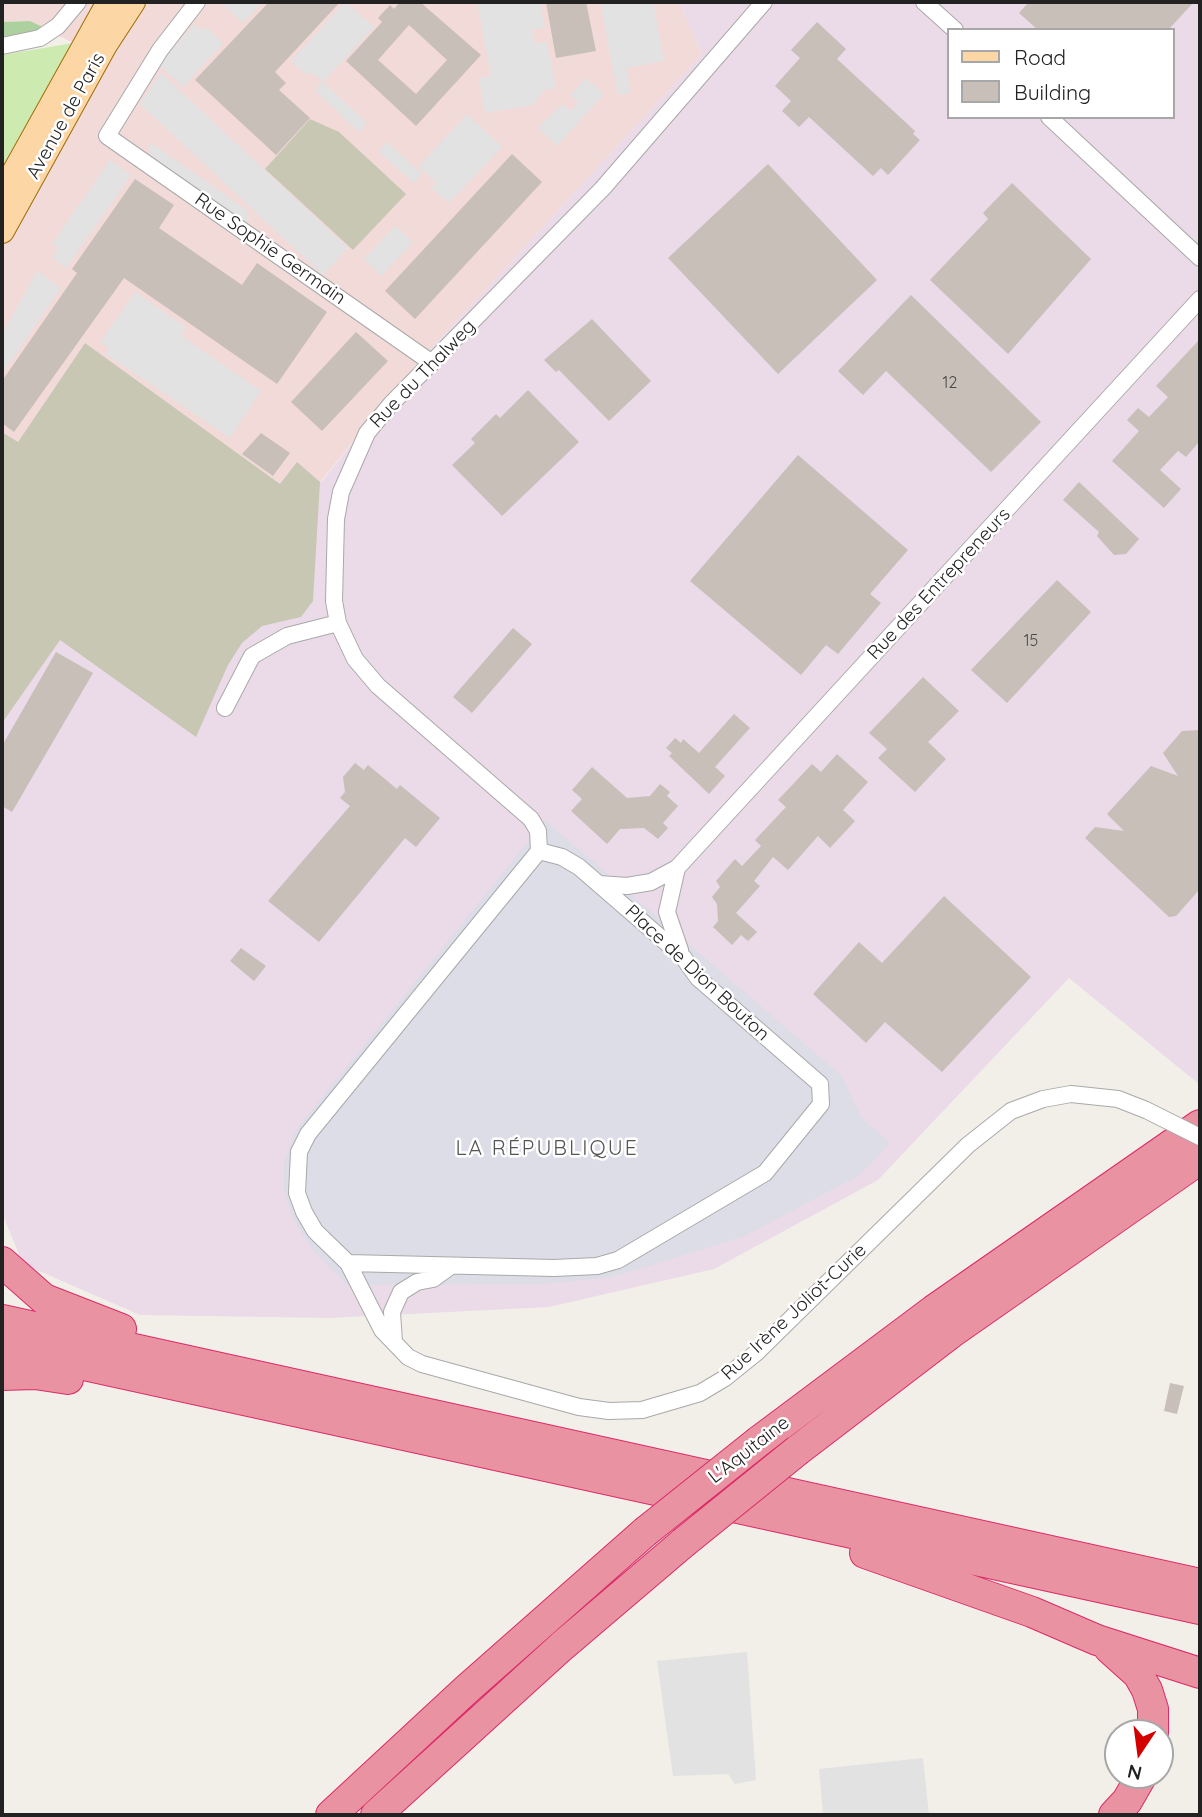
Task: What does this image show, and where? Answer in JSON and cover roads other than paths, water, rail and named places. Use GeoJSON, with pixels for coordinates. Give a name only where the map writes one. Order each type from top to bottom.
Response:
{"type":"FeatureCollection","features":[{"type":"Feature","properties":{"kind":"highway","name":"L'Aquitaine"},"geometry":{"type":"LineString","coordinates":[[331,1815],[467,1689],[645,1532],[760,1441],[934,1310],[1200,1125]]}},
{"type":"Feature","properties":{"kind":"highway"},"geometry":{"type":"LineString","coordinates":[[376,1815],[562,1647],[877,1391],[1027,1278],[1200,1159]]}},
{"type":"Feature","properties":{"kind":"highway"},"geometry":{"type":"LineString","coordinates":[[2,1262],[44,1299],[91,1320],[176,1346],[339,1385],[418,1411]]}},
{"type":"Feature","properties":{"kind":"highway"},"geometry":{"type":"LineString","coordinates":[[2,1320],[1200,1584]]}},
{"type":"Feature","properties":{"kind":"highway"},"geometry":{"type":"LineString","coordinates":[[2,1347],[1200,1609]]}},
{"type":"Feature","properties":{"kind":"highway"},"geometry":{"type":"LineString","coordinates":[[2,1375],[35,1374],[107,1384],[403,1448],[494,1456],[572,1483],[840,1544],[1032,1612],[1097,1640],[1200,1673]]}},
{"type":"Feature","properties":{"kind":"highway"},"geometry":{"type":"LineString","coordinates":[[399,1815],[569,1654],[691,1544]]}},
{"type":"Feature","properties":{"kind":"highway"},"geometry":{"type":"LineString","coordinates":[[1097,1640],[1124,1658],[1139,1674],[1153,1709],[1153,1719]]}},
{"type":"Feature","properties":{"kind":"highway"},"geometry":{"type":"LineString","coordinates":[[1114,1815],[1134,1789]]}},
{"type":"Feature","properties":{"kind":"main road","name":"Avenue de Paris"},"geometry":{"type":"LineString","coordinates":[[2,194],[109,2]]}},
{"type":"Feature","properties":{"kind":"main road","name":"Avenue de Paris"},"geometry":{"type":"LineString","coordinates":[[2,231],[105,45],[133,2]]}},
{"type":"Feature","properties":{"kind":"street"},"geometry":{"type":"LineString","coordinates":[[2,47],[40,38],[58,26],[78,2]]}},
{"type":"Feature","properties":{"kind":"street","name":"Rue Sophie Germain"},"geometry":{"type":"LineString","coordinates":[[197,2],[154,60],[107,136],[432,363]]}},
{"type":"Feature","properties":{"kind":"street","name":"Rue du Thalweg"},"geometry":{"type":"LineString","coordinates":[[539,851],[538,831],[531,819],[378,686],[355,659],[338,624],[333,576],[336,519],[349,467],[367,433],[603,188],[764,2]]}},
{"type":"Feature","properties":{"kind":"street"},"geometry":{"type":"LineString","coordinates":[[924,2],[953,28]]}},
{"type":"Feature","properties":{"kind":"street"},"geometry":{"type":"LineString","coordinates":[[1051,119],[1200,258]]}},
{"type":"Feature","properties":{"kind":"street","name":"Rue des Entrepreneurs"},"geometry":{"type":"LineString","coordinates":[[677,869],[1200,299]]}},
{"type":"Feature","properties":{"kind":"street"},"geometry":{"type":"LineString","coordinates":[[225,708],[252,656],[286,636],[338,624]]}},
{"type":"Feature","properties":{"kind":"street"},"geometry":{"type":"LineString","coordinates":[[348,1263],[315,1231],[304,1212],[297,1193],[299,1152],[308,1134],[539,851]]}},
{"type":"Feature","properties":{"kind":"street","name":"Place de Dion Bouton"},"geometry":{"type":"LineString","coordinates":[[348,1263],[554,1268],[597,1266],[618,1260],[765,1173],[821,1104],[820,1084],[698,978],[683,957],[599,884],[562,857],[539,851]]}},
{"type":"Feature","properties":{"kind":"street"},"geometry":{"type":"LineString","coordinates":[[599,884],[627,886],[651,883],[677,869]]}},
{"type":"Feature","properties":{"kind":"street"},"geometry":{"type":"LineString","coordinates":[[677,869],[667,912],[683,957]]}},
{"type":"Feature","properties":{"kind":"street","name":"Rue Irène Joliot-Curie"},"geometry":{"type":"LineString","coordinates":[[348,1263],[371,1314],[394,1342],[408,1357],[440,1371],[579,1407],[620,1410],[673,1403],[700,1393],[725,1378],[756,1353],[968,1145],[1011,1111],[1043,1099],[1071,1094],[1118,1099],[1200,1137]]}},
{"type":"Feature","properties":{"kind":"street"},"geometry":{"type":"LineString","coordinates":[[394,1342],[392,1312],[401,1292],[417,1282],[433,1279],[451,1266]]}},
{"type":"Feature","properties":{"kind":"district","name":"LA RÉPUBLIQUE"},"geometry":{"type":"Point","coordinates":[547,1149]}}]}
